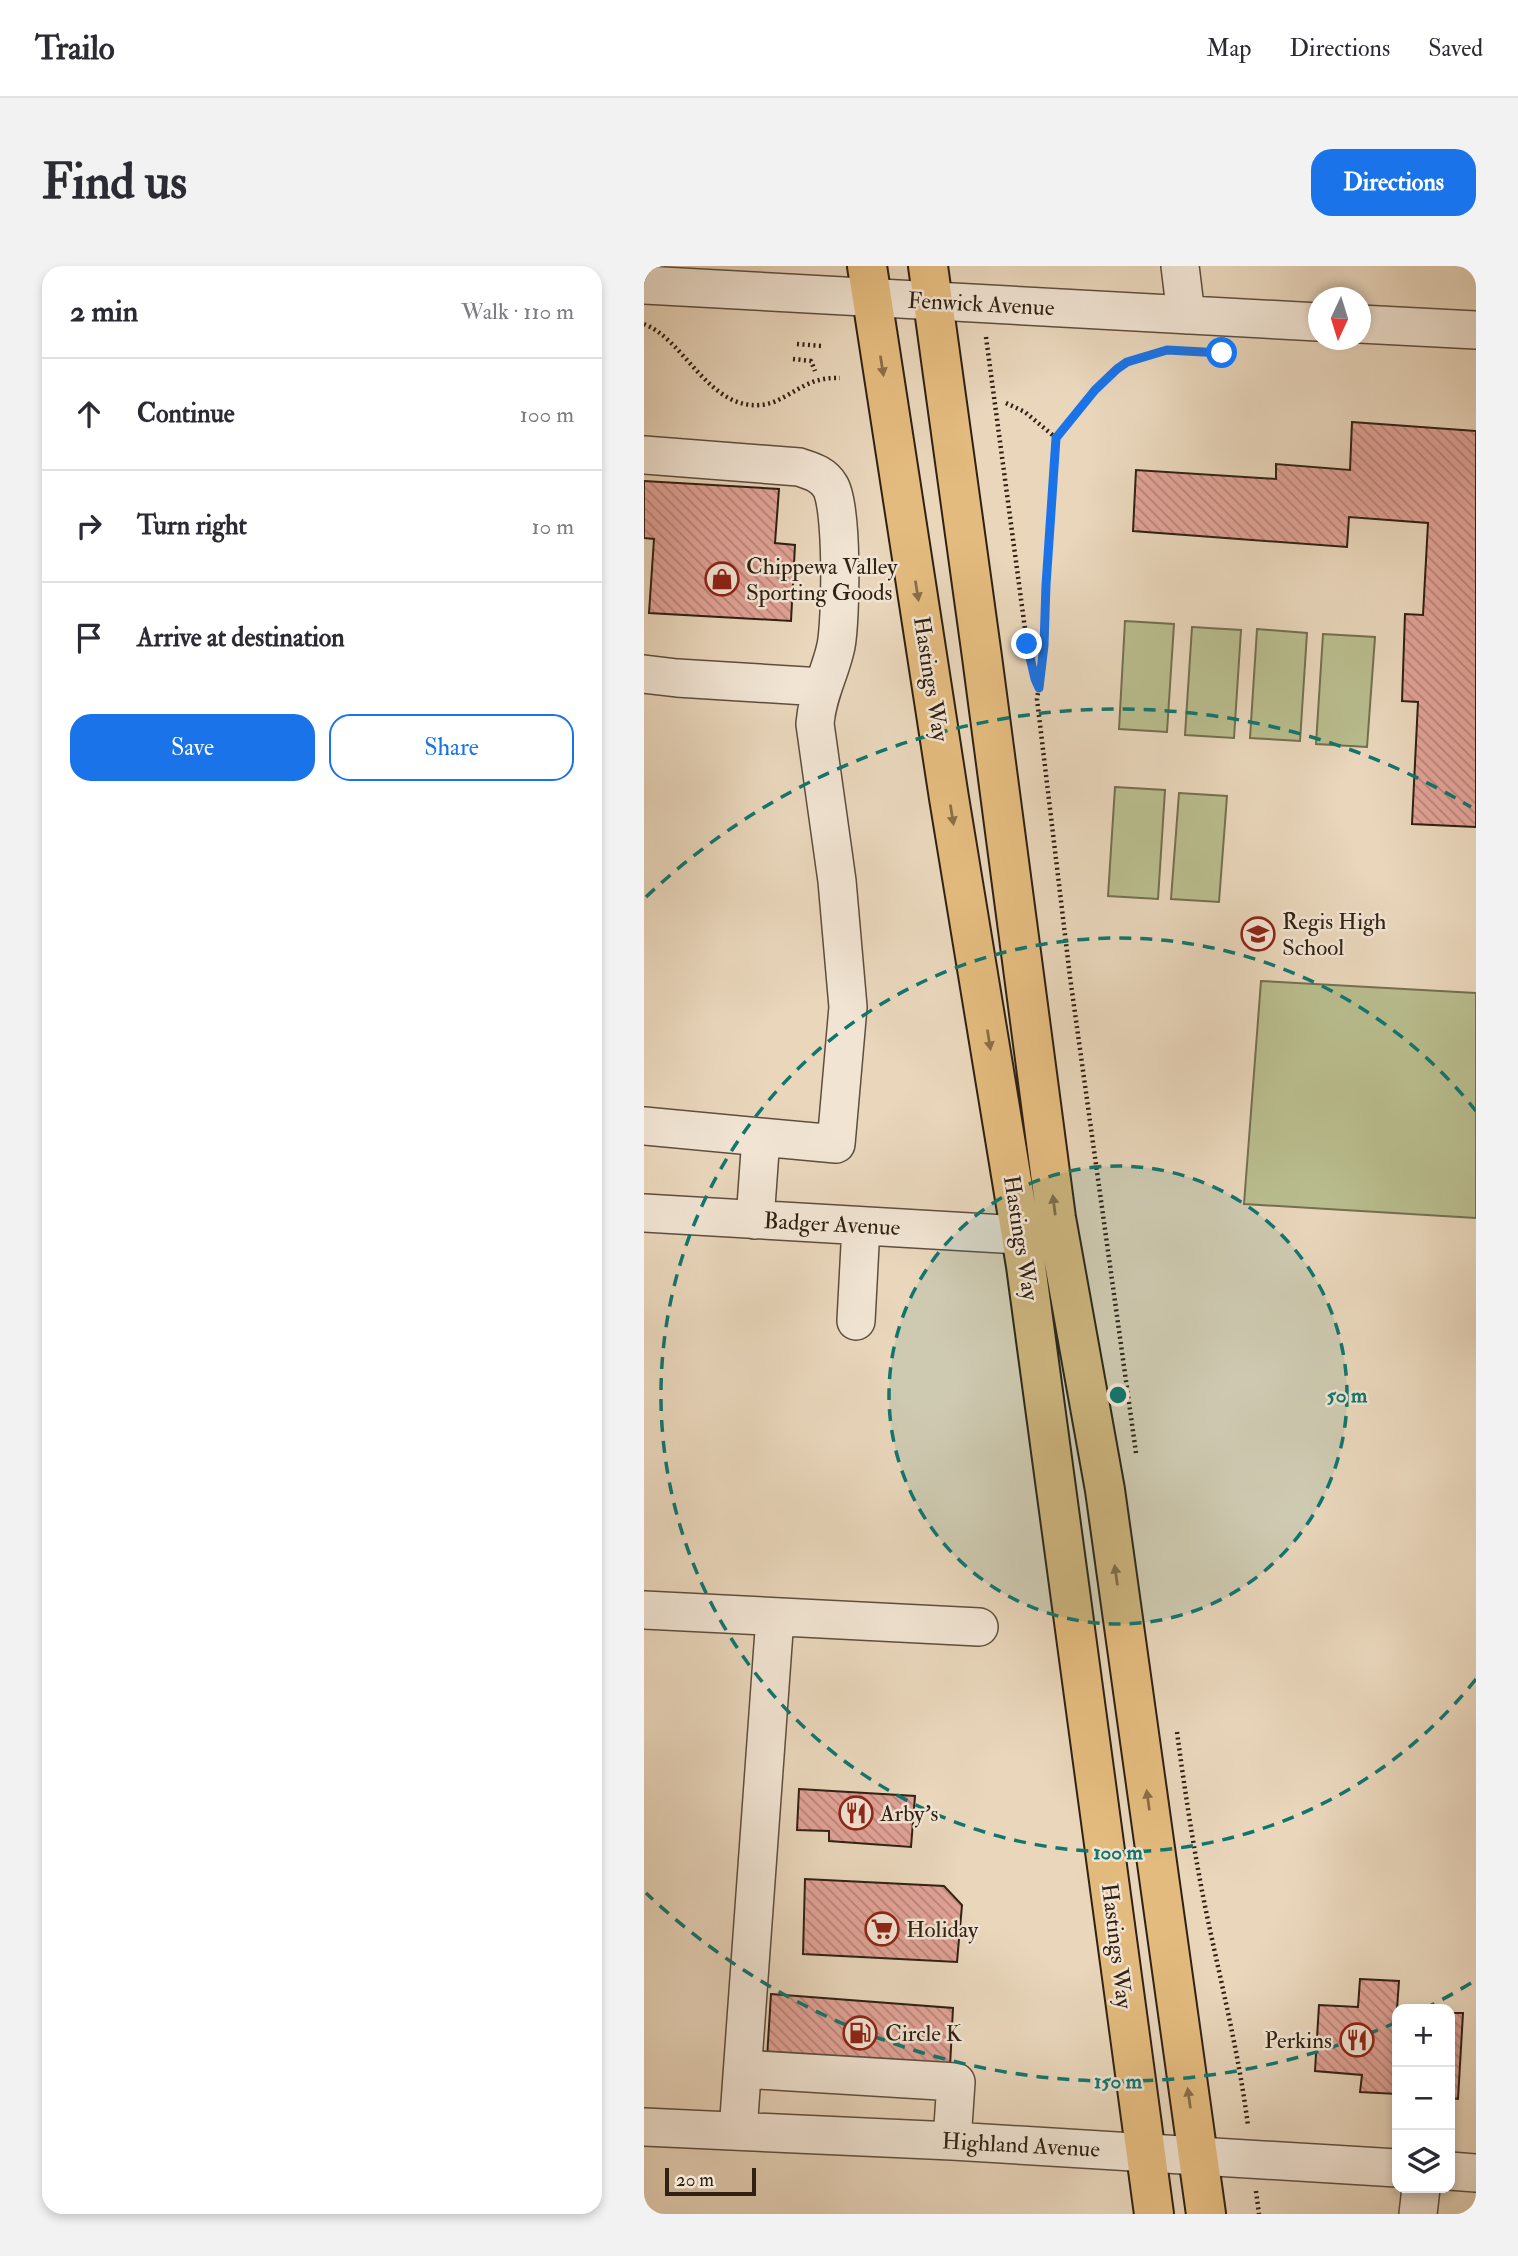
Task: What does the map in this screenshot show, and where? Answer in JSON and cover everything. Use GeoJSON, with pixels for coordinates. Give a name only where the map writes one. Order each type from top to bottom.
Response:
{"type":"FeatureCollection","features":[{"type":"Feature","properties":{"kind":"main road","name":"Hastings Way"},"geometry":{"type":"LineString","coordinates":[[869,282],[1020,1235],[1065,1546],[1154,2214]]}},
{"type":"Feature","properties":{"kind":"main road","name":"Hastings Way"},"geometry":{"type":"LineString","coordinates":[[931,284],[1056,1218],[1105,1490],[1206,2214]]}},
{"type":"Feature","properties":{"kind":"main road"},"geometry":{"type":"LineString","coordinates":[[1020,1235],[1034,1240],[1050,1270],[1058,1303],[1068,1376],[1085,1437],[1105,1490]]}},
{"type":"Feature","properties":{"kind":"street"},"geometry":{"type":"LineString","coordinates":[[1180,266],[1186,315]]}},
{"type":"Feature","properties":{"kind":"street","name":"Fenwick Avenue"},"geometry":{"type":"LineString","coordinates":[[644,285],[869,282],[931,284],[980,303],[1308,321]]}},
{"type":"Feature","properties":{"kind":"street"},"geometry":{"type":"LineString","coordinates":[[1371,325],[1476,330]]}},
{"type":"Feature","properties":{"kind":"street"},"geometry":{"type":"LineString","coordinates":[[644,455],[799,467],[817,472],[831,486],[837,508],[841,611],[836,647],[817,704],[815,724],[837,881],[848,1007],[836,1144],[644,1126]]}},
{"type":"Feature","properties":{"kind":"street"},"geometry":{"type":"LineString","coordinates":[[644,674],[822,687]]}},
{"type":"Feature","properties":{"kind":"street"},"geometry":{"type":"LineString","coordinates":[[755,1220],[761,1137]]}},
{"type":"Feature","properties":{"kind":"street","name":"Badger Avenue"},"geometry":{"type":"LineString","coordinates":[[644,1213],[1020,1235]]}},
{"type":"Feature","properties":{"kind":"street"},"geometry":{"type":"LineString","coordinates":[[856,1321],[861,1226]]}},
{"type":"Feature","properties":{"kind":"street"},"geometry":{"type":"LineString","coordinates":[[644,1610],[979,1627]]}},
{"type":"Feature","properties":{"kind":"street"},"geometry":{"type":"LineString","coordinates":[[738,2131],[775,1617]]}},
{"type":"Feature","properties":{"kind":"street"},"geometry":{"type":"LineString","coordinates":[[743,2069],[956,2082],[952,2141]]}},
{"type":"Feature","properties":{"kind":"street","name":"Highland Avenue"},"geometry":{"type":"LineString","coordinates":[[644,2127],[952,2141],[1392,2168]]}},
{"type":"Feature","properties":{"kind":"street"},"geometry":{"type":"LineString","coordinates":[[1455,2171],[1476,2173]]}},
{"type":"Feature","properties":{"kind":"street"},"geometry":{"type":"LineString","coordinates":[[1418,2214],[1420,2193]]}},
{"type":"Feature","properties":{"kind":"path"},"geometry":{"type":"LineString","coordinates":[[980,303],[1027,644],[1039,688]]}},
{"type":"Feature","properties":{"kind":"path"},"geometry":{"type":"LineString","coordinates":[[644,324],[659,333],[712,387],[727,397],[744,403],[765,404],[818,380],[840,378]]}},
{"type":"Feature","properties":{"kind":"path"},"geometry":{"type":"LineString","coordinates":[[797,344],[822,346]]}},
{"type":"Feature","properties":{"kind":"path"},"geometry":{"type":"LineString","coordinates":[[1137,1460],[1070,978],[1037,699],[1044,653],[1056,438],[1095,390],[1117,369],[1127,362],[1156,352],[1174,350]]}},
{"type":"Feature","properties":{"kind":"path"},"geometry":{"type":"LineString","coordinates":[[793,359],[811,361],[815,371]]}},
{"type":"Feature","properties":{"kind":"path"},"geometry":{"type":"LineString","coordinates":[[1006,403],[1025,412],[1056,438]]}},
{"type":"Feature","properties":{"kind":"path"},"geometry":{"type":"LineString","coordinates":[[1175,1720],[1191,1828],[1245,2106],[1259,2214]]}},
{"type":"Feature","properties":{"kind":"green space"},"geometry":{"type":"Polygon","coordinates":[[[1125,621],[1174,624],[1167,732],[1119,729],[1125,621]]]}},
{"type":"Feature","properties":{"kind":"green space"},"geometry":{"type":"Polygon","coordinates":[[[1192,627],[1241,630],[1234,738],[1185,735],[1192,627]]]}},
{"type":"Feature","properties":{"kind":"green space"},"geometry":{"type":"Polygon","coordinates":[[[1257,629],[1307,633],[1300,741],[1250,738],[1257,629]]]}},
{"type":"Feature","properties":{"kind":"green space"},"geometry":{"type":"Polygon","coordinates":[[[1323,634],[1375,637],[1367,747],[1316,744],[1323,634]]]}},
{"type":"Feature","properties":{"kind":"green space"},"geometry":{"type":"Polygon","coordinates":[[[1115,787],[1165,790],[1158,899],[1108,896],[1115,787]]]}},
{"type":"Feature","properties":{"kind":"green space"},"geometry":{"type":"Polygon","coordinates":[[[1179,793],[1227,796],[1219,902],[1171,899],[1179,793]]]}},
{"type":"Feature","properties":{"kind":"green space"},"geometry":{"type":"Polygon","coordinates":[[[1261,981],[1476,993],[1476,1218],[1244,1204],[1261,981]]]}},
{"type":"Feature","properties":{"kind":"building"},"geometry":{"type":"Polygon","coordinates":[[[1352,422],[1476,431],[1476,827],[1412,824],[1418,702],[1402,701],[1405,614],[1423,615],[1428,523],[1349,517],[1347,547],[1133,531],[1136,470],[1276,479],[1276,464],[1350,470],[1352,422]]]}},
{"type":"Feature","properties":{"kind":"building","name":"Chippewa Valley Sporting Goods"},"geometry":{"type":"Polygon","coordinates":[[[644,481],[779,489],[775,543],[795,545],[791,621],[649,613],[654,539],[644,538],[644,481]]]}},
{"type":"Feature","properties":{"kind":"building","name":"Arby's"},"geometry":{"type":"Polygon","coordinates":[[[799,1789],[915,1796],[911,1847],[829,1841],[829,1831],[797,1830],[799,1789]]]}},
{"type":"Feature","properties":{"kind":"building","name":"Holiday"},"geometry":{"type":"Polygon","coordinates":[[[805,1879],[944,1886],[962,1905],[957,1962],[803,1954],[805,1879]]]}},
{"type":"Feature","properties":{"kind":"building","name":"Perkins"},"geometry":{"type":"Polygon","coordinates":[[[1360,1979],[1399,1981],[1397,2004],[1392,2004],[1392,2094],[1360,2092],[1362,2075],[1315,2071],[1319,2005],[1358,2007],[1360,1979]]]}},
{"type":"Feature","properties":{"kind":"building","name":"Circle K"},"geometry":{"type":"Polygon","coordinates":[[[771,1994],[953,2008],[950,2067],[767,2058],[771,1994]]]}},
{"type":"Feature","properties":{"kind":"building"},"geometry":{"type":"Polygon","coordinates":[[[1455,2013],[1463,2013],[1458,2099],[1455,2099],[1455,2013]]]}},
{"type":"Feature","properties":{"kind":"place","name":"Chippewa Valley Sporting Goods"},"geometry":{"type":"Point","coordinates":[722,579]}},
{"type":"Feature","properties":{"kind":"place","name":"Regis High School"},"geometry":{"type":"Point","coordinates":[1258,934]}},
{"type":"Feature","properties":{"kind":"place","name":"Arby's"},"geometry":{"type":"Point","coordinates":[856,1813]}},
{"type":"Feature","properties":{"kind":"place","name":"Holiday"},"geometry":{"type":"Point","coordinates":[882,1929]}},
{"type":"Feature","properties":{"kind":"place","name":"Circle K"},"geometry":{"type":"Point","coordinates":[860,2033]}},
{"type":"Feature","properties":{"kind":"place","name":"Perkins"},"geometry":{"type":"Point","coordinates":[1357,2040]}},
{"type":"Feature","properties":{"kind":"route"},"geometry":{"type":"LineString","coordinates":[[1027,644],[1039,688],[1042,677],[1056,438],[1095,390],[1127,362],[1167,350],[1222,353]]}}]}
